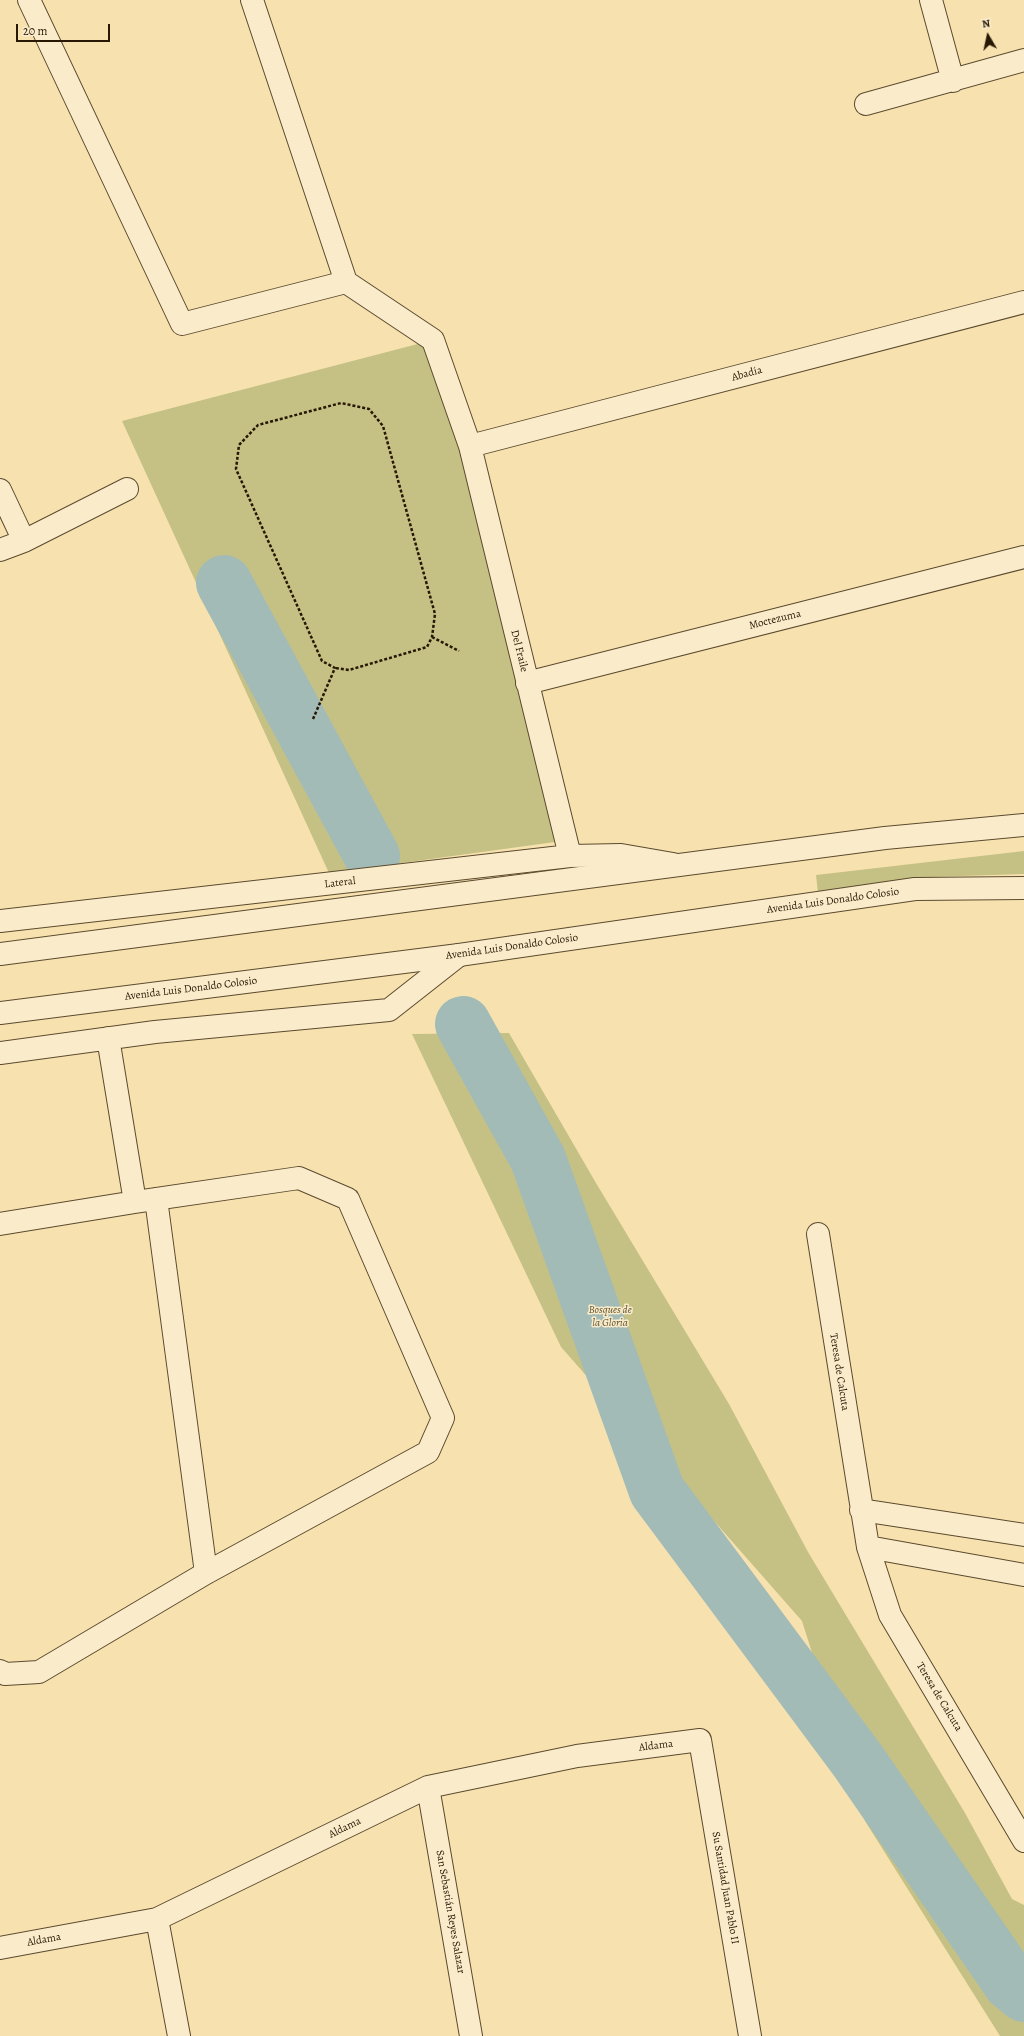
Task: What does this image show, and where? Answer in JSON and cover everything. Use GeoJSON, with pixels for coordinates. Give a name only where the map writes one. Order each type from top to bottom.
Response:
{"type":"FeatureCollection","features":[{"type":"Feature","properties":{"kind":"street"},"geometry":{"type":"LineString","coordinates":[[29,0],[182,324],[346,282],[252,0]]}},
{"type":"Feature","properties":{"kind":"street"},"geometry":{"type":"LineString","coordinates":[[931,0],[952,81]]}},
{"type":"Feature","properties":{"kind":"street"},"geometry":{"type":"LineString","coordinates":[[866,104],[1024,60]]}},
{"type":"Feature","properties":{"kind":"street","name":"Del Fraile"},"geometry":{"type":"LineString","coordinates":[[346,282],[433,340],[470,446],[570,856]]}},
{"type":"Feature","properties":{"kind":"street","name":"Abadía"},"geometry":{"type":"LineString","coordinates":[[470,446],[1024,302]]}},
{"type":"Feature","properties":{"kind":"street"},"geometry":{"type":"LineString","coordinates":[[0,550],[24,541],[127,489]]}},
{"type":"Feature","properties":{"kind":"street"},"geometry":{"type":"LineString","coordinates":[[0,490],[24,541]]}},
{"type":"Feature","properties":{"kind":"street","name":"Moctezuma"},"geometry":{"type":"LineString","coordinates":[[527,683],[1024,557]]}},
{"type":"Feature","properties":{"kind":"street"},"geometry":{"type":"LineString","coordinates":[[0,954],[885,838],[1024,825]]}},
{"type":"Feature","properties":{"kind":"street","name":"Lateral"},"geometry":{"type":"LineString","coordinates":[[0,922],[570,856],[621,855],[680,865]]}},
{"type":"Feature","properties":{"kind":"street","name":"Avenida Luis Donaldo Colosio"},"geometry":{"type":"LineString","coordinates":[[0,1013],[459,955],[915,889],[1024,888]]}},
{"type":"Feature","properties":{"kind":"street"},"geometry":{"type":"LineString","coordinates":[[0,1053],[108,1038],[389,1010],[459,955]]}},
{"type":"Feature","properties":{"kind":"street"},"geometry":{"type":"LineString","coordinates":[[108,1038],[135,1202]]}},
{"type":"Feature","properties":{"kind":"street"},"geometry":{"type":"LineString","coordinates":[[0,1224],[135,1202],[299,1178],[348,1199],[443,1418],[428,1452],[206,1573],[39,1672],[5,1674],[0,1671]]}},
{"type":"Feature","properties":{"kind":"street"},"geometry":{"type":"LineString","coordinates":[[156,1199],[206,1573]]}},
{"type":"Feature","properties":{"kind":"street","name":"Teresa de Calcuta"},"geometry":{"type":"LineString","coordinates":[[818,1234],[861,1510],[868,1547],[890,1615],[1024,1841]]}},
{"type":"Feature","properties":{"kind":"street"},"geometry":{"type":"LineString","coordinates":[[861,1510],[1024,1535]]}},
{"type":"Feature","properties":{"kind":"street"},"geometry":{"type":"LineString","coordinates":[[868,1547],[1024,1575]]}},
{"type":"Feature","properties":{"kind":"street","name":"Aldama"},"geometry":{"type":"LineString","coordinates":[[0,1948],[157,1919],[428,1787],[577,1756],[700,1740]]}},
{"type":"Feature","properties":{"kind":"street","name":"Su Santidad Juan Pablo II"},"geometry":{"type":"LineString","coordinates":[[700,1740],[750,2036]]}},
{"type":"Feature","properties":{"kind":"street","name":"San Sebastián Reyes Salazar"},"geometry":{"type":"LineString","coordinates":[[428,1787],[471,2036]]}},
{"type":"Feature","properties":{"kind":"street"},"geometry":{"type":"LineString","coordinates":[[157,1919],[179,2036]]}},
{"type":"Feature","properties":{"kind":"path"},"geometry":{"type":"LineString","coordinates":[[341,404],[369,410],[383,426],[435,614],[432,637],[427,647],[349,670],[336,668],[322,661],[236,469],[239,445],[258,425],[341,404]]}},
{"type":"Feature","properties":{"kind":"path"},"geometry":{"type":"LineString","coordinates":[[432,637],[459,651]]}},
{"type":"Feature","properties":{"kind":"path"},"geometry":{"type":"LineString","coordinates":[[313,719],[336,668]]}},
{"type":"Feature","properties":{"kind":"green space"},"geometry":{"type":"Polygon","coordinates":[[[433,340],[555,842],[329,873],[122,421],[433,340]]]}},
{"type":"Feature","properties":{"kind":"green space"},"geometry":{"type":"Polygon","coordinates":[[[1024,851],[1024,874],[931,877],[818,893],[816,875],[1024,851]]]}},
{"type":"Feature","properties":{"kind":"green space","name":"Bosques de la Gloria"},"geometry":{"type":"Polygon","coordinates":[[[509,1033],[596,1183],[729,1404],[808,1552],[965,1813],[1012,1899],[1024,1905],[1024,2036],[1000,2036],[865,1821],[802,1621],[561,1347],[412,1034],[509,1033]]]}},
{"type":"Feature","properties":{"kind":"waterway"},"geometry":{"type":"LineString","coordinates":[[224,583],[372,856]]}},
{"type":"Feature","properties":{"kind":"waterway"},"geometry":{"type":"LineString","coordinates":[[463,1024],[538,1159],[657,1491],[858,1761],[1011,1983],[1024,1994]]}}]}
